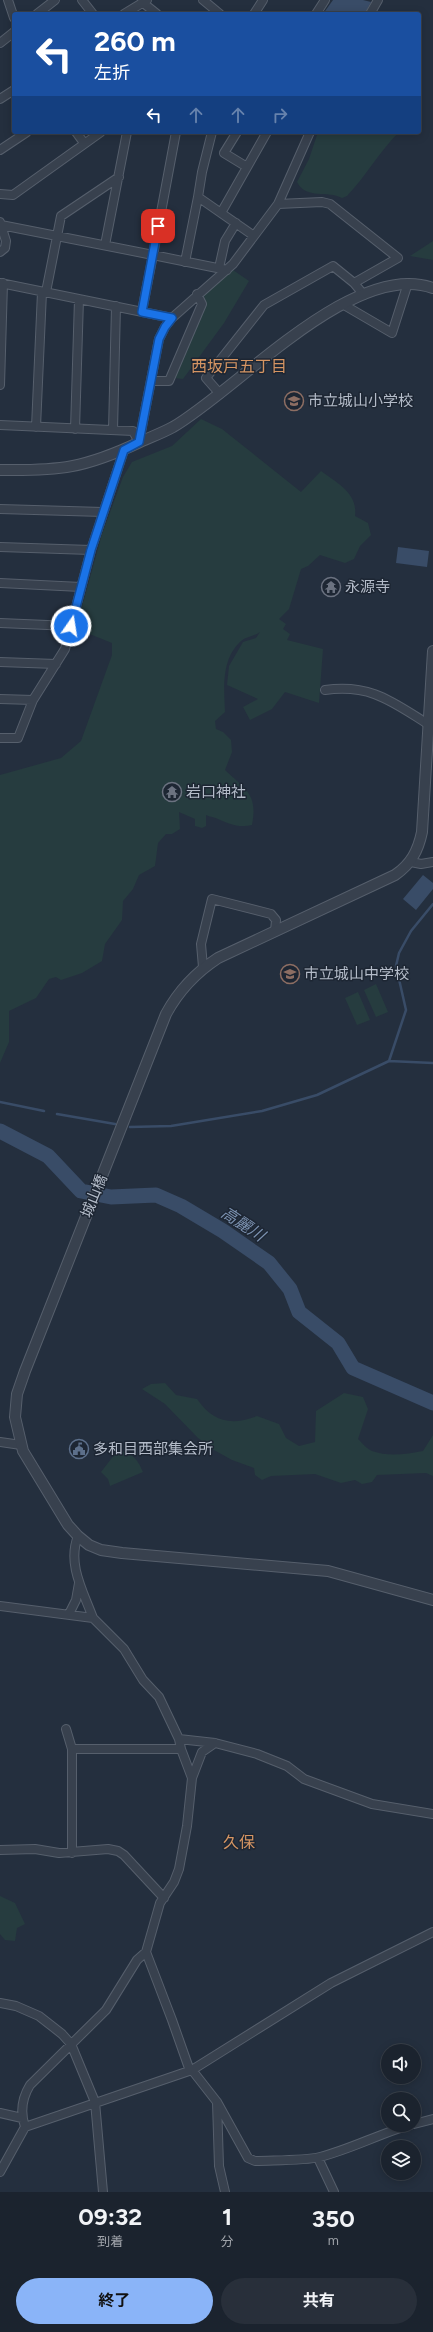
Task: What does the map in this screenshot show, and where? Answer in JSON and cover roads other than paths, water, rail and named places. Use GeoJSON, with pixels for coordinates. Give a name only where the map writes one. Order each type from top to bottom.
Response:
{"type":"FeatureCollection","features":[{"type":"Feature","properties":{"kind":"street"},"geometry":{"type":"LineString","coordinates":[[8,0],[12,12]]}},
{"type":"Feature","properties":{"kind":"street"},"geometry":{"type":"LineString","coordinates":[[40,12],[55,0]]}},
{"type":"Feature","properties":{"kind":"street"},"geometry":{"type":"LineString","coordinates":[[82,0],[91,12]]}},
{"type":"Feature","properties":{"kind":"street"},"geometry":{"type":"LineString","coordinates":[[203,0],[218,12]]}},
{"type":"Feature","properties":{"kind":"street"},"geometry":{"type":"LineString","coordinates":[[255,12],[263,0]]}},
{"type":"Feature","properties":{"kind":"street"},"geometry":{"type":"LineString","coordinates":[[317,12],[325,0]]}},
{"type":"Feature","properties":{"kind":"street"},"geometry":{"type":"LineString","coordinates":[[371,12],[378,0]]}},
{"type":"Feature","properties":{"kind":"street"},"geometry":{"type":"LineString","coordinates":[[127,12],[144,1],[155,12]]}},
{"type":"Feature","properties":{"kind":"street"},"geometry":{"type":"LineString","coordinates":[[0,43],[12,34]]}},
{"type":"Feature","properties":{"kind":"street"},"geometry":{"type":"LineString","coordinates":[[0,99],[12,91]]}},
{"type":"Feature","properties":{"kind":"street"},"geometry":{"type":"LineString","coordinates":[[0,150],[24,134]]}},
{"type":"Feature","properties":{"kind":"street"},"geometry":{"type":"LineString","coordinates":[[77,134],[84,143]]}},
{"type":"Feature","properties":{"kind":"street"},"geometry":{"type":"LineString","coordinates":[[0,194],[12,195],[98,134]]}},
{"type":"Feature","properties":{"kind":"street"},"geometry":{"type":"LineString","coordinates":[[105,245],[127,134]]}},
{"type":"Feature","properties":{"kind":"street"},"geometry":{"type":"LineString","coordinates":[[142,312],[176,134]]}},
{"type":"Feature","properties":{"kind":"street"},"geometry":{"type":"LineString","coordinates":[[185,262],[202,172],[212,134]]}},
{"type":"Feature","properties":{"kind":"street"},"geometry":{"type":"LineString","coordinates":[[236,134],[224,153],[247,167]]}},
{"type":"Feature","properties":{"kind":"street"},"geometry":{"type":"LineString","coordinates":[[221,213],[266,134]]}},
{"type":"Feature","properties":{"kind":"street"},"geometry":{"type":"LineString","coordinates":[[139,442],[159,339],[165,327],[172,318],[223,269],[254,236],[278,204],[309,134]]}},
{"type":"Feature","properties":{"kind":"street"},"geometry":{"type":"LineString","coordinates":[[36,427],[44,292],[60,218],[118,177]]}},
{"type":"Feature","properties":{"kind":"street"},"geometry":{"type":"LineString","coordinates":[[198,198],[254,236]]}},
{"type":"Feature","properties":{"kind":"street"},"geometry":{"type":"LineString","coordinates":[[278,204],[322,202],[330,204],[398,258],[354,283]]}},
{"type":"Feature","properties":{"kind":"street"},"geometry":{"type":"LineString","coordinates":[[223,269],[225,241],[236,223]]}},
{"type":"Feature","properties":{"kind":"street"},"geometry":{"type":"LineString","coordinates":[[0,224],[223,269]]}},
{"type":"Feature","properties":{"kind":"street"},"geometry":{"type":"LineString","coordinates":[[0,224],[6,241],[5,248],[0,252]]}},
{"type":"Feature","properties":{"kind":"street"},"geometry":{"type":"LineString","coordinates":[[220,394],[206,378],[264,306],[333,266],[354,283],[364,295]]}},
{"type":"Feature","properties":{"kind":"street"},"geometry":{"type":"LineString","coordinates":[[0,385],[2,283],[172,318]]}},
{"type":"Feature","properties":{"kind":"street"},"geometry":{"type":"LineString","coordinates":[[344,305],[392,333],[408,283]]}},
{"type":"Feature","properties":{"kind":"street"},"geometry":{"type":"LineString","coordinates":[[0,470],[44,471],[76,467],[124,450],[171,428],[197,412],[309,325],[344,305],[384,287],[408,283],[433,288]]}},
{"type":"Feature","properties":{"kind":"street"},"geometry":{"type":"LineString","coordinates":[[152,381],[169,381],[202,304],[198,294]]}},
{"type":"Feature","properties":{"kind":"street"},"geometry":{"type":"LineString","coordinates":[[75,429],[79,299]]}},
{"type":"Feature","properties":{"kind":"street"},"geometry":{"type":"LineString","coordinates":[[113,430],[116,306]]}},
{"type":"Feature","properties":{"kind":"street"},"geometry":{"type":"LineString","coordinates":[[0,425],[133,431],[139,442]]}},
{"type":"Feature","properties":{"kind":"street"},"geometry":{"type":"LineString","coordinates":[[0,738],[18,738],[33,700],[65,649],[80,587],[124,450]]}},
{"type":"Feature","properties":{"kind":"street"},"geometry":{"type":"LineString","coordinates":[[0,509],[103,512]]}},
{"type":"Feature","properties":{"kind":"street"},"geometry":{"type":"LineString","coordinates":[[0,547],[91,550]]}},
{"type":"Feature","properties":{"kind":"street"},"geometry":{"type":"LineString","coordinates":[[0,583],[80,587]]}},
{"type":"Feature","properties":{"kind":"street"},"geometry":{"type":"LineString","coordinates":[[0,623],[71,626]]}},
{"type":"Feature","properties":{"kind":"street"},"geometry":{"type":"LineString","coordinates":[[433,651],[422,832],[418,848],[411,862],[421,864],[433,862]]}},
{"type":"Feature","properties":{"kind":"street"},"geometry":{"type":"LineString","coordinates":[[0,662],[56,664]]}},
{"type":"Feature","properties":{"kind":"street"},"geometry":{"type":"LineString","coordinates":[[325,690],[341,688],[370,691],[394,702],[428,724]]}},
{"type":"Feature","properties":{"kind":"street"},"geometry":{"type":"LineString","coordinates":[[0,700],[33,700]]}},
{"type":"Feature","properties":{"kind":"street","name":"城山橋"},"geometry":{"type":"LineString","coordinates":[[411,862],[395,875],[218,958],[203,968],[181,989],[166,1014],[70,1256],[17,1394],[15,1417],[21,1446],[68,1525],[89,1545],[101,1550],[328,1571],[433,1600]]}},
{"type":"Feature","properties":{"kind":"street"},"geometry":{"type":"LineString","coordinates":[[203,968],[201,944],[212,899],[271,914],[276,920],[275,931]]}},
{"type":"Feature","properties":{"kind":"street"},"geometry":{"type":"LineString","coordinates":[[0,1442],[21,1446]]}},
{"type":"Feature","properties":{"kind":"street"},"geometry":{"type":"LineString","coordinates":[[78,1536],[73,1547],[73,1558],[93,1618],[124,1649],[143,1680],[159,1697],[179,1739],[181,1749],[192,1778]]}},
{"type":"Feature","properties":{"kind":"street"},"geometry":{"type":"LineString","coordinates":[[69,1614],[76,1600],[80,1582]]}},
{"type":"Feature","properties":{"kind":"street"},"geometry":{"type":"LineString","coordinates":[[0,1606],[93,1618]]}},
{"type":"Feature","properties":{"kind":"street"},"geometry":{"type":"LineString","coordinates":[[66,1728],[72,1750],[72,1853]]}},
{"type":"Feature","properties":{"kind":"street"},"geometry":{"type":"LineString","coordinates":[[179,1739],[215,1743],[273,1759],[287,1766],[304,1779],[372,1804],[433,1814]]}},
{"type":"Feature","properties":{"kind":"street"},"geometry":{"type":"LineString","coordinates":[[25,2127],[22,2118],[25,2093],[30,2085],[106,2010],[138,1960],[146,1952],[156,1913],[174,1882],[183,1854],[192,1778],[202,1752],[215,1743]]}},
{"type":"Feature","properties":{"kind":"street"},"geometry":{"type":"LineString","coordinates":[[72,1750],[181,1749]]}},
{"type":"Feature","properties":{"kind":"street"},"geometry":{"type":"LineString","coordinates":[[0,1850],[35,1849],[59,1853],[108,1849],[118,1851],[124,1854],[164,1898]]}},
{"type":"Feature","properties":{"kind":"street"},"geometry":{"type":"LineString","coordinates":[[0,2172],[25,2127],[191,2070],[331,1983],[433,1932]]}},
{"type":"Feature","properties":{"kind":"street"},"geometry":{"type":"LineString","coordinates":[[146,1952],[191,2070],[217,2102],[248,2158],[255,2161],[318,2158],[352,2147],[386,2132]]}},
{"type":"Feature","properties":{"kind":"street"},"geometry":{"type":"LineString","coordinates":[[0,2003],[16,2006],[39,2016],[62,2034],[71,2044],[95,2102],[103,2192]]}},
{"type":"Feature","properties":{"kind":"street"},"geometry":{"type":"LineString","coordinates":[[217,2102],[219,2166],[226,2192]]}},
{"type":"Feature","properties":{"kind":"street"},"geometry":{"type":"LineString","coordinates":[[0,2113],[22,2118]]}},
{"type":"Feature","properties":{"kind":"street"},"geometry":{"type":"LineString","coordinates":[[421,2122],[433,2119]]}},
{"type":"Feature","properties":{"kind":"street"},"geometry":{"type":"LineString","coordinates":[[318,2158],[334,2192]]}},
{"type":"Feature","properties":{"kind":"water"},"geometry":{"type":"Polygon","coordinates":[[[333,0],[363,0],[371,2],[366,12],[324,12],[333,0]]]}},
{"type":"Feature","properties":{"kind":"water"},"geometry":{"type":"Polygon","coordinates":[[[398,547],[429,551],[427,567],[396,563],[398,547]]]}},
{"type":"Feature","properties":{"kind":"water"},"geometry":{"type":"Polygon","coordinates":[[[423,875],[433,883],[433,889],[416,910],[403,899],[423,875]]]}},
{"type":"Feature","properties":{"kind":"waterway"},"geometry":{"type":"LineString","coordinates":[[389,1061],[406,1010],[396,966],[399,953],[411,931],[433,904]]}},
{"type":"Feature","properties":{"kind":"waterway"},"geometry":{"type":"LineString","coordinates":[[130,1127],[171,1126],[262,1111],[317,1095],[389,1061],[433,1063]]}},
{"type":"Feature","properties":{"kind":"waterway"},"geometry":{"type":"LineString","coordinates":[[0,1102],[44,1111]]}},
{"type":"Feature","properties":{"kind":"waterway"},"geometry":{"type":"LineString","coordinates":[[57,1114],[115,1124]]}},
{"type":"Feature","properties":{"kind":"waterway","name":"高麗川"},"geometry":{"type":"LineString","coordinates":[[0,1131],[48,1156],[81,1191],[111,1197],[156,1195],[181,1206],[223,1231],[269,1263],[290,1289],[299,1312],[338,1343],[353,1368],[433,1403]]}},
{"type":"Feature","properties":{"kind":"place","name":"市立城山小学校"},"geometry":{"type":"Point","coordinates":[294,401]}},
{"type":"Feature","properties":{"kind":"place","name":"永源寺"},"geometry":{"type":"Point","coordinates":[331,587]}},
{"type":"Feature","properties":{"kind":"place","name":"岩口神社"},"geometry":{"type":"Point","coordinates":[172,792]}},
{"type":"Feature","properties":{"kind":"place","name":"市立城山中学校"},"geometry":{"type":"Point","coordinates":[290,974]}},
{"type":"Feature","properties":{"kind":"place","name":"多和目西部集会所"},"geometry":{"type":"Point","coordinates":[79,1449]}},
{"type":"Feature","properties":{"kind":"district","name":"西坂戸五丁目"},"geometry":{"type":"Point","coordinates":[239,366]}},
{"type":"Feature","properties":{"kind":"district","name":"久保"},"geometry":{"type":"Point","coordinates":[239,1842]}}]}
